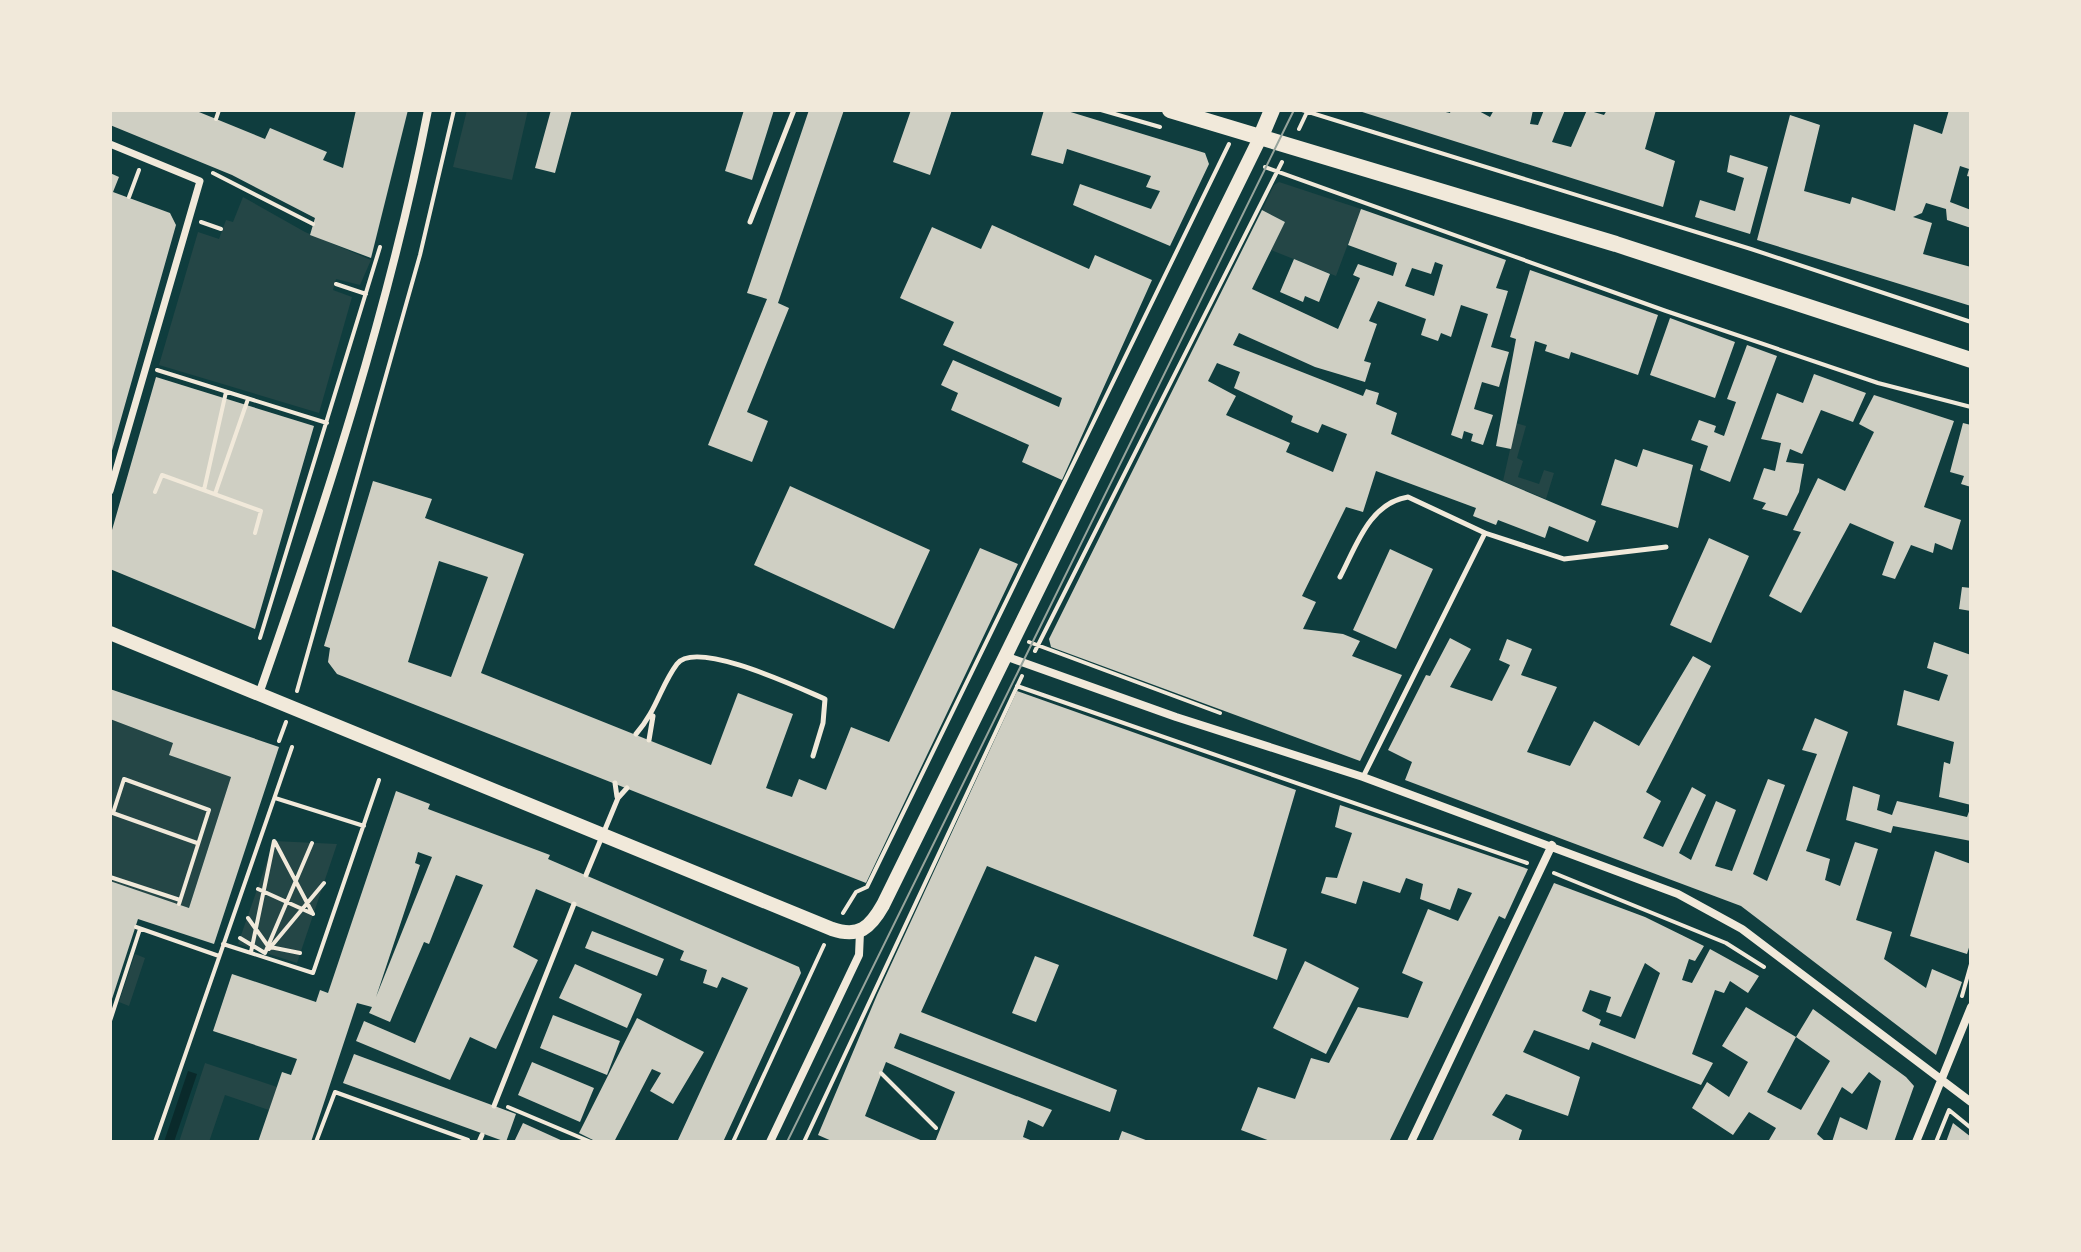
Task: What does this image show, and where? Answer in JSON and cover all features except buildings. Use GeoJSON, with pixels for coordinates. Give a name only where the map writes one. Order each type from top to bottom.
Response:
{"type":"FeatureCollection","features":[{"type":"Feature","properties":{"kind":"main road"},"geometry":{"type":"LineString","coordinates":[[1170,110],[1616,244],[1971,360]]}},
{"type":"Feature","properties":{"kind":"main road"},"geometry":{"type":"LineString","coordinates":[[1261,136],[1272,110]]}},
{"type":"Feature","properties":{"kind":"street"},"geometry":{"type":"LineString","coordinates":[[259,694],[341,441],[397,246],[428,110]]}},
{"type":"Feature","properties":{"kind":"street"},"geometry":{"type":"LineString","coordinates":[[110,633],[832,929],[852,935],[860,932],[874,920],[883,905],[1261,136]]}},
{"type":"Feature","properties":{"kind":"street"},"geometry":{"type":"LineString","coordinates":[[110,144],[200,181],[110,491]]}},
{"type":"Feature","properties":{"kind":"street"},"geometry":{"type":"LineString","coordinates":[[1005,655],[1363,777],[1678,894],[1742,929],[1971,1102]]}},
{"type":"Feature","properties":{"kind":"street"},"geometry":{"type":"LineString","coordinates":[[1411,1142],[1552,845]]}},
{"type":"Feature","properties":{"kind":"street"},"geometry":{"type":"LineString","coordinates":[[770,1142],[859,955],[860,932]]}},
{"type":"Feature","properties":{"kind":"street"},"geometry":{"type":"LineString","coordinates":[[1916,1142],[1971,1007]]}},
{"type":"Feature","properties":{"kind":"lane"},"geometry":{"type":"LineString","coordinates":[[750,222],[794,110]]}},
{"type":"Feature","properties":{"kind":"lane"},"geometry":{"type":"LineString","coordinates":[[1340,577],[1372,518],[1396,499],[1408,497],[1485,533],[1564,559],[1666,547]]}},
{"type":"Feature","properties":{"kind":"lane"},"geometry":{"type":"LineString","coordinates":[[1363,777],[1485,533]]}},
{"type":"Feature","properties":{"kind":"lane"},"geometry":{"type":"LineString","coordinates":[[636,734],[653,715],[678,663],[687,657],[731,663],[825,699],[823,723],[813,756]]}},
{"type":"Feature","properties":{"kind":"lane"},"geometry":{"type":"LineString","coordinates":[[649,740],[653,715]]}},
{"type":"Feature","properties":{"kind":"lane"},"geometry":{"type":"LineString","coordinates":[[615,783],[618,798]]}},
{"type":"Feature","properties":{"kind":"lane"},"geometry":{"type":"LineString","coordinates":[[586,875],[618,798],[627,788]]}},
{"type":"Feature","properties":{"kind":"lane"},"geometry":{"type":"LineString","coordinates":[[494,1106],[574,904]]}},
{"type":"Feature","properties":{"kind":"lane"},"geometry":{"type":"LineString","coordinates":[[479,1142],[482,1135]]}},
{"type":"Feature","properties":{"kind":"path"},"geometry":{"type":"LineString","coordinates":[[216,119],[219,110]]}},
{"type":"Feature","properties":{"kind":"path"},"geometry":{"type":"LineString","coordinates":[[307,662],[420,255],[454,110]]}},
{"type":"Feature","properties":{"kind":"path"},"geometry":{"type":"LineString","coordinates":[[1101,110],[1162,128]]}},
{"type":"Feature","properties":{"kind":"path"},"geometry":{"type":"LineString","coordinates":[[804,1142],[848,1056],[1027,665],[1306,110],[1971,322]]}},
{"type":"Feature","properties":{"kind":"path"},"geometry":{"type":"LineString","coordinates":[[733,1142],[832,929],[856,892],[867,887],[1236,129]]}},
{"type":"Feature","properties":{"kind":"path"},"geometry":{"type":"LineString","coordinates":[[1218,145],[1250,158],[1276,174],[1878,383],[1971,407]]}},
{"type":"Feature","properties":{"kind":"path"},"geometry":{"type":"LineString","coordinates":[[129,197],[143,158]]}},
{"type":"Feature","properties":{"kind":"path"},"geometry":{"type":"LineString","coordinates":[[203,169],[313,224]]}},
{"type":"Feature","properties":{"kind":"path"},"geometry":{"type":"LineString","coordinates":[[200,222],[221,229]]}},
{"type":"Feature","properties":{"kind":"path"},"geometry":{"type":"LineString","coordinates":[[260,638],[366,294],[376,252],[383,238]]}},
{"type":"Feature","properties":{"kind":"path"},"geometry":{"type":"LineString","coordinates":[[336,284],[366,294]]}},
{"type":"Feature","properties":{"kind":"path"},"geometry":{"type":"LineString","coordinates":[[148,367],[327,423]]}},
{"type":"Feature","properties":{"kind":"path"},"geometry":{"type":"LineString","coordinates":[[204,490],[226,392]]}},
{"type":"Feature","properties":{"kind":"path"},"geometry":{"type":"LineString","coordinates":[[215,494],[248,399]]}},
{"type":"Feature","properties":{"kind":"path"},"geometry":{"type":"LineString","coordinates":[[155,492],[162,475],[261,511],[255,533]]}},
{"type":"Feature","properties":{"kind":"path"},"geometry":{"type":"LineString","coordinates":[[1017,686],[1543,868],[1713,937],[1769,970]]}},
{"type":"Feature","properties":{"kind":"path"},"geometry":{"type":"LineString","coordinates":[[155,1142],[292,747]]}},
{"type":"Feature","properties":{"kind":"path"},"geometry":{"type":"LineString","coordinates":[[110,877],[180,902],[209,810],[124,779],[112,813],[197,843]]}},
{"type":"Feature","properties":{"kind":"path"},"geometry":{"type":"LineString","coordinates":[[223,944],[313,973],[379,780]]}},
{"type":"Feature","properties":{"kind":"path"},"geometry":{"type":"LineString","coordinates":[[274,798],[364,826]]}},
{"type":"Feature","properties":{"kind":"path"},"geometry":{"type":"LineString","coordinates":[[251,953],[253,946],[256,930],[264,892],[274,841],[313,914],[301,909],[287,902],[264,892],[258,889]]}},
{"type":"Feature","properties":{"kind":"path"},"geometry":{"type":"LineString","coordinates":[[264,955],[312,843]]}},
{"type":"Feature","properties":{"kind":"path"},"geometry":{"type":"LineString","coordinates":[[269,946],[324,883]]}},
{"type":"Feature","properties":{"kind":"path"},"geometry":{"type":"LineString","coordinates":[[248,918],[269,946],[300,953]]}},
{"type":"Feature","properties":{"kind":"path"},"geometry":{"type":"LineString","coordinates":[[110,1021],[138,928],[219,956]]}},
{"type":"Feature","properties":{"kind":"path"},"geometry":{"type":"LineString","coordinates":[[168,939],[171,930]]}},
{"type":"Feature","properties":{"kind":"path"},"geometry":{"type":"LineString","coordinates":[[240,938],[264,955]]}},
{"type":"Feature","properties":{"kind":"path"},"geometry":{"type":"LineString","coordinates":[[881,1073],[936,1128]]}},
{"type":"Feature","properties":{"kind":"path"},"geometry":{"type":"LineString","coordinates":[[316,1142],[335,1092],[467,1142]]}},
{"type":"Feature","properties":{"kind":"path"},"geometry":{"type":"LineString","coordinates":[[1936,1093],[1949,1110],[1971,1128]]}},
{"type":"Feature","properties":{"kind":"path"},"geometry":{"type":"LineString","coordinates":[[505,1106],[591,1142]]}},
{"type":"Feature","properties":{"kind":"path"},"geometry":{"type":"LineString","coordinates":[[1936,1142],[1949,1110]]}},
{"type":"Feature","properties":{"kind":"shaded area"},"geometry":{"type":"Polygon","coordinates":[[[467,110],[528,110],[512,180],[453,167],[467,110]]]}},
{"type":"Feature","properties":{"kind":"shaded area"},"geometry":{"type":"Polygon","coordinates":[[[1279,182],[1361,209],[1336,276],[1271,250],[1285,222],[1262,210],[1274,185],[1279,182]]]}},
{"type":"Feature","properties":{"kind":"shaded area"},"geometry":{"type":"Polygon","coordinates":[[[243,197],[305,232],[371,260],[360,285],[336,279],[333,290],[352,297],[319,413],[159,365],[198,232],[219,239],[226,220],[233,222],[243,197]]]}},
{"type":"Feature","properties":{"kind":"shaded area"},"geometry":{"type":"Polygon","coordinates":[[[1516,423],[1526,426],[1517,458],[1523,461],[1518,477],[1539,484],[1544,470],[1554,473],[1546,499],[1503,481],[1516,423]]]}},
{"type":"Feature","properties":{"kind":"shaded area"},"geometry":{"type":"Polygon","coordinates":[[[110,719],[173,743],[169,755],[231,777],[189,908],[110,881],[110,719]]]}},
{"type":"Feature","properties":{"kind":"shaded area"},"geometry":{"type":"Polygon","coordinates":[[[274,841],[337,844],[297,963],[238,944],[274,841]]]}},
{"type":"Feature","properties":{"kind":"shaded area"},"geometry":{"type":"Polygon","coordinates":[[[135,954],[145,958],[129,1006],[119,1002],[135,954]]]}},
{"type":"Feature","properties":{"kind":"shaded area"},"geometry":{"type":"Polygon","coordinates":[[[205,1063],[277,1087],[269,1110],[225,1095],[209,1142],[179,1142],[205,1063]]]}},
{"type":"Feature","properties":{"kind":"shaded area"},"geometry":{"type":"Polygon","coordinates":[[[188,1071],[197,1074],[174,1142],[164,1142],[188,1071]]]}},
{"type":"Feature","properties":{"kind":"tram line"},"geometry":{"type":"LineString","coordinates":[[787,1142],[1294,110]]}}]}
